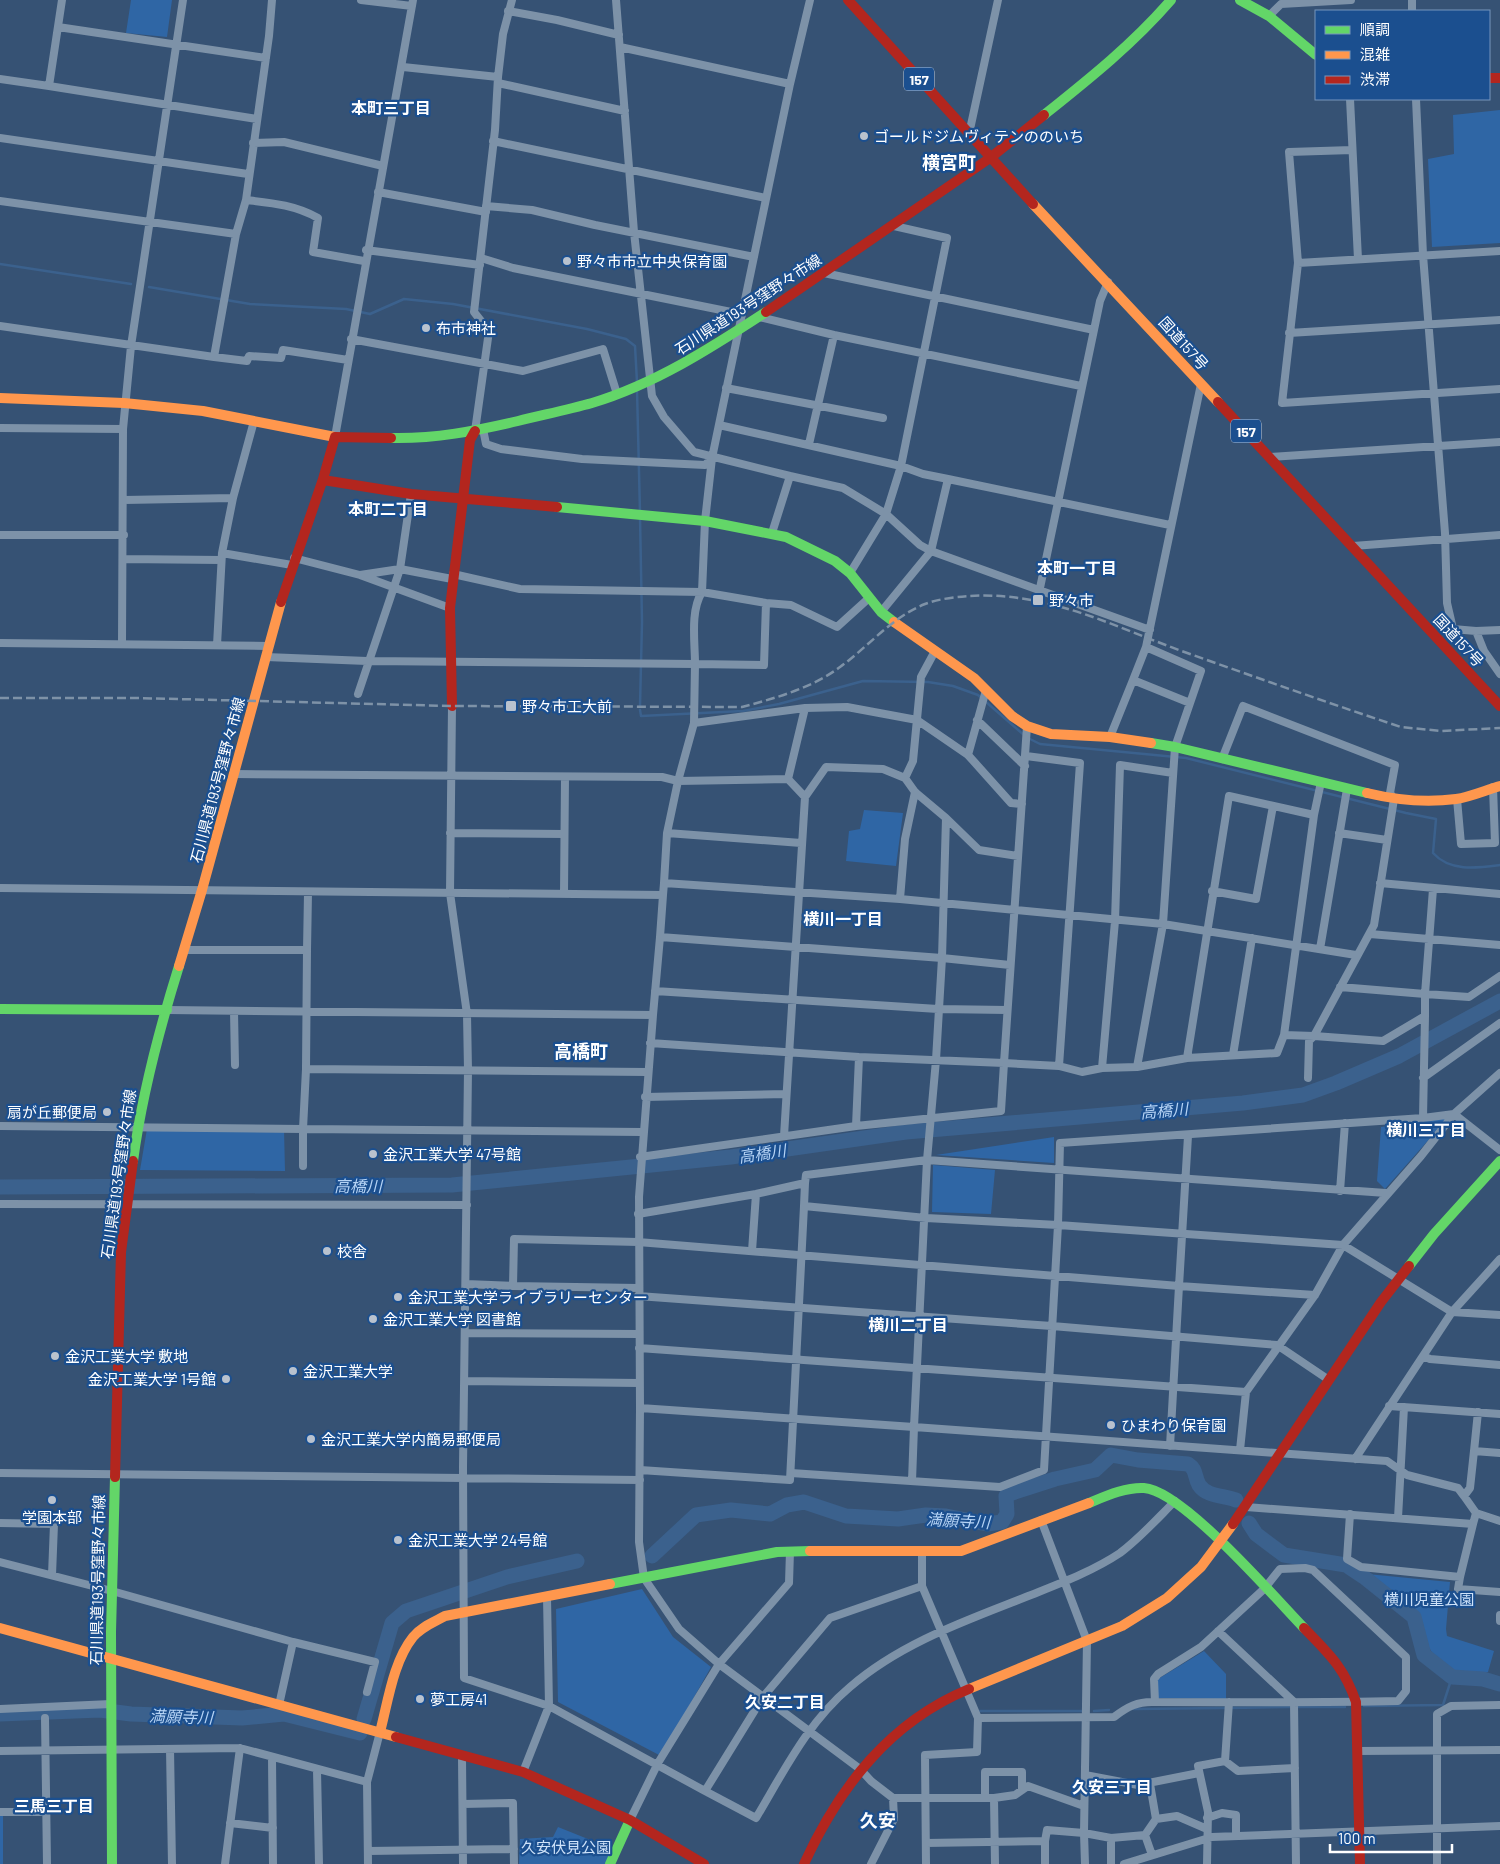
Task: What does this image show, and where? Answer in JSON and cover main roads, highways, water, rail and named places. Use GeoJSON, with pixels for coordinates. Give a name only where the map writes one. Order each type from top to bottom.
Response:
{"type":"FeatureCollection","features":[{"type":"Feature","properties":{"kind":"main road","name":"国道157号"},"geometry":{"type":"LineString","coordinates":[[848,0],[990,158],[1108,282],[1500,705]]}},
{"type":"Feature","properties":{"kind":"main road","name":"石川県道193号窪野々市線"},"geometry":{"type":"LineString","coordinates":[[112,1864],[110,1657],[121,1252],[138,1128],[157,1038],[185,950],[293,562],[323,480],[334,437],[424,438],[479,430],[592,403],[641,384],[693,359],[894,226],[990,158],[1112,59],[1145,30],[1171,0]]}},
{"type":"Feature","properties":{"kind":"main road"},"geometry":{"type":"LineString","coordinates":[[1240,0],[1269,16],[1315,53]]}},
{"type":"Feature","properties":{"kind":"main road"},"geometry":{"type":"LineString","coordinates":[[0,398],[124,403],[204,411],[334,437]]}},
{"type":"Feature","properties":{"kind":"main road"},"geometry":{"type":"LineString","coordinates":[[452,706],[450,608],[453,577],[470,440],[479,430]]}},
{"type":"Feature","properties":{"kind":"main road"},"geometry":{"type":"LineString","coordinates":[[323,480],[463,500],[705,521],[786,536],[835,561],[850,573],[881,612],[935,651],[986,692],[1027,733],[1110,737],[1175,752],[1222,759],[1320,789],[1393,806],[1457,798],[1496,786]]}},
{"type":"Feature","properties":{"kind":"main road"},"geometry":{"type":"LineString","coordinates":[[0,1009],[167,1010]]}},
{"type":"Feature","properties":{"kind":"main road"},"geometry":{"type":"LineString","coordinates":[[804,1864],[822,1826],[860,1769],[892,1738],[930,1710],[965,1691],[1122,1626],[1168,1598],[1201,1567],[1222,1542],[1329,1380],[1399,1279],[1434,1234],[1500,1161]]}},
{"type":"Feature","properties":{"kind":"main road"},"geometry":{"type":"LineString","coordinates":[[380,1732],[403,1653],[412,1638],[426,1625],[445,1616],[790,1551],[961,1552],[1114,1493],[1145,1488],[1175,1501],[1222,1542],[1264,1589],[1335,1661],[1348,1679],[1356,1702],[1360,1864]]}},
{"type":"Feature","properties":{"kind":"main road"},"geometry":{"type":"LineString","coordinates":[[0,1628],[522,1772],[630,1820],[704,1864]]}},
{"type":"Feature","properties":{"kind":"main road"},"geometry":{"type":"LineString","coordinates":[[610,1864],[630,1820]]}},
{"type":"Feature","properties":{"kind":"waterway"},"geometry":{"type":"LineString","coordinates":[[0,264],[131,284]]}},
{"type":"Feature","properties":{"kind":"waterway"},"geometry":{"type":"LineString","coordinates":[[149,287],[250,304],[346,309],[370,314],[404,299],[453,304],[587,329],[626,339],[635,346],[637,382]]}},
{"type":"Feature","properties":{"kind":"waterway"},"geometry":{"type":"LineString","coordinates":[[637,390],[640,512]]}},
{"type":"Feature","properties":{"kind":"waterway"},"geometry":{"type":"LineString","coordinates":[[640,517],[642,622],[640,706]]}},
{"type":"Feature","properties":{"kind":"waterway"},"geometry":{"type":"LineString","coordinates":[[640,710],[641,716],[743,711],[779,704],[863,681],[928,682],[953,686],[978,695],[1024,735]]}},
{"type":"Feature","properties":{"kind":"waterway"},"geometry":{"type":"LineString","coordinates":[[1028,738],[1040,744],[1186,758],[1436,819],[1433,853],[1440,859],[1447,863],[1464,867],[1500,865]]}},
{"type":"Feature","properties":{"kind":"waterway","name":"高橋川"},"geometry":{"type":"LineString","coordinates":[[0,1187],[452,1185],[731,1157],[906,1132],[1243,1103],[1303,1095],[1336,1083],[1399,1056],[1500,1001]]}},
{"type":"Feature","properties":{"kind":"waterway","name":"満願寺川"},"geometry":{"type":"LineString","coordinates":[[652,1556],[696,1515],[731,1510],[770,1514],[787,1505],[804,1502],[846,1516],[898,1519],[926,1515],[946,1516],[987,1524],[1002,1522],[1007,1514],[1006,1496],[1009,1494],[1055,1479],[1095,1470],[1111,1455],[1138,1460],[1188,1464],[1193,1469],[1197,1482],[1202,1489],[1211,1494],[1236,1500]]}},
{"type":"Feature","properties":{"kind":"waterway","name":"満願寺川"},"geometry":{"type":"LineString","coordinates":[[1249,1523],[1256,1534],[1284,1555],[1346,1565],[1364,1577],[1414,1617],[1424,1655],[1452,1677],[1483,1679],[1500,1684]]}},
{"type":"Feature","properties":{"kind":"waterway","name":"満願寺川"},"geometry":{"type":"LineString","coordinates":[[364,1719],[392,1623],[406,1611],[507,1577],[577,1561]]}},
{"type":"Feature","properties":{"kind":"waterway"},"geometry":{"type":"LineString","coordinates":[[1364,1706],[1443,1705],[1452,1677]]}},
{"type":"Feature","properties":{"kind":"waterway"},"geometry":{"type":"LineString","coordinates":[[1231,1708],[1290,1707]]}},
{"type":"Feature","properties":{"kind":"waterway"},"geometry":{"type":"LineString","coordinates":[[1299,1707],[1345,1707]]}},
{"type":"Feature","properties":{"kind":"waterway"},"geometry":{"type":"LineString","coordinates":[[1134,1709],[1224,1708]]}},
{"type":"Feature","properties":{"kind":"waterway","name":"満願寺川"},"geometry":{"type":"LineString","coordinates":[[0,1714],[100,1710],[131,1714],[242,1718],[284,1714],[360,1733]]}},
{"type":"Feature","properties":{"kind":"waterway"},"geometry":{"type":"LineString","coordinates":[[1094,1711],[1109,1710]]}},
{"type":"Feature","properties":{"kind":"waterway"},"geometry":{"type":"LineString","coordinates":[[980,1711],[1082,1711]]}},
{"type":"Feature","properties":{"kind":"railway"},"geometry":{"type":"LineString","coordinates":[[0,698],[137,698],[452,706],[742,707],[768,700],[818,681],[850,659],[891,624],[925,604],[958,597],[999,596],[1027,599],[1082,613],[1190,654],[1401,727],[1441,731],[1500,728]]}},
{"type":"Feature","properties":{"kind":"place","name":"ゴールドジムヴィテンののいち"},"geometry":{"type":"Point","coordinates":[864,136]}},
{"type":"Feature","properties":{"kind":"place","name":"野々市市立中央保育園"},"geometry":{"type":"Point","coordinates":[567,261]}},
{"type":"Feature","properties":{"kind":"place","name":"布市神社"},"geometry":{"type":"Point","coordinates":[426,328]}},
{"type":"Feature","properties":{"kind":"place","name":"野々市"},"geometry":{"type":"Point","coordinates":[1038,600]}},
{"type":"Feature","properties":{"kind":"place","name":"野々市工大前"},"geometry":{"type":"Point","coordinates":[511,706]}},
{"type":"Feature","properties":{"kind":"place","name":"扇が丘郵便局"},"geometry":{"type":"Point","coordinates":[107,1112]}},
{"type":"Feature","properties":{"kind":"place","name":"金沢工業大学 47号館"},"geometry":{"type":"Point","coordinates":[373,1154]}},
{"type":"Feature","properties":{"kind":"place","name":"校舎"},"geometry":{"type":"Point","coordinates":[327,1251]}},
{"type":"Feature","properties":{"kind":"place","name":"金沢工業大学ライブラリーセンター"},"geometry":{"type":"Point","coordinates":[398,1297]}},
{"type":"Feature","properties":{"kind":"place","name":"金沢工業大学 図書館"},"geometry":{"type":"Point","coordinates":[373,1319]}},
{"type":"Feature","properties":{"kind":"place","name":"金沢工業大学 敷地"},"geometry":{"type":"Point","coordinates":[55,1356]}},
{"type":"Feature","properties":{"kind":"place","name":"金沢工業大学"},"geometry":{"type":"Point","coordinates":[293,1371]}},
{"type":"Feature","properties":{"kind":"place","name":"金沢工業大学 1号館"},"geometry":{"type":"Point","coordinates":[226,1379]}},
{"type":"Feature","properties":{"kind":"place","name":"ひまわり保育園"},"geometry":{"type":"Point","coordinates":[1111,1425]}},
{"type":"Feature","properties":{"kind":"place","name":"金沢工業大学内簡易郵便局"},"geometry":{"type":"Point","coordinates":[311,1439]}},
{"type":"Feature","properties":{"kind":"place","name":"学園本部"},"geometry":{"type":"Point","coordinates":[52,1500]}},
{"type":"Feature","properties":{"kind":"place","name":"金沢工業大学 24号館"},"geometry":{"type":"Point","coordinates":[398,1540]}},
{"type":"Feature","properties":{"kind":"place","name":"夢工房41"},"geometry":{"type":"Point","coordinates":[420,1699]}},
{"type":"Feature","properties":{"kind":"district","name":"本町三丁目"},"geometry":{"type":"Point","coordinates":[391,107]}},
{"type":"Feature","properties":{"kind":"district","name":"横宮町"},"geometry":{"type":"Point","coordinates":[949,162]}},
{"type":"Feature","properties":{"kind":"district","name":"本町二丁目"},"geometry":{"type":"Point","coordinates":[388,508]}},
{"type":"Feature","properties":{"kind":"district","name":"本町一丁目"},"geometry":{"type":"Point","coordinates":[1077,567]}},
{"type":"Feature","properties":{"kind":"district","name":"横川一丁目"},"geometry":{"type":"Point","coordinates":[843,918]}},
{"type":"Feature","properties":{"kind":"district","name":"高橋町"},"geometry":{"type":"Point","coordinates":[581,1051]}},
{"type":"Feature","properties":{"kind":"district","name":"横川三丁目"},"geometry":{"type":"Point","coordinates":[1426,1129]}},
{"type":"Feature","properties":{"kind":"district","name":"横川二丁目"},"geometry":{"type":"Point","coordinates":[908,1324]}},
{"type":"Feature","properties":{"kind":"district","name":"久安二丁目"},"geometry":{"type":"Point","coordinates":[785,1701]}},
{"type":"Feature","properties":{"kind":"district","name":"久安三丁目"},"geometry":{"type":"Point","coordinates":[1112,1786]}},
{"type":"Feature","properties":{"kind":"district","name":"三馬三丁目"},"geometry":{"type":"Point","coordinates":[54,1805]}},
{"type":"Feature","properties":{"kind":"district","name":"久安"},"geometry":{"type":"Point","coordinates":[878,1820]}},
{"type":"Feature","properties":{"kind":"park label","name":"横川児童公園"},"geometry":{"type":"Point","coordinates":[1429,1599]}},
{"type":"Feature","properties":{"kind":"park label","name":"久安伏見公園"},"geometry":{"type":"Point","coordinates":[566,1847]}}]}
